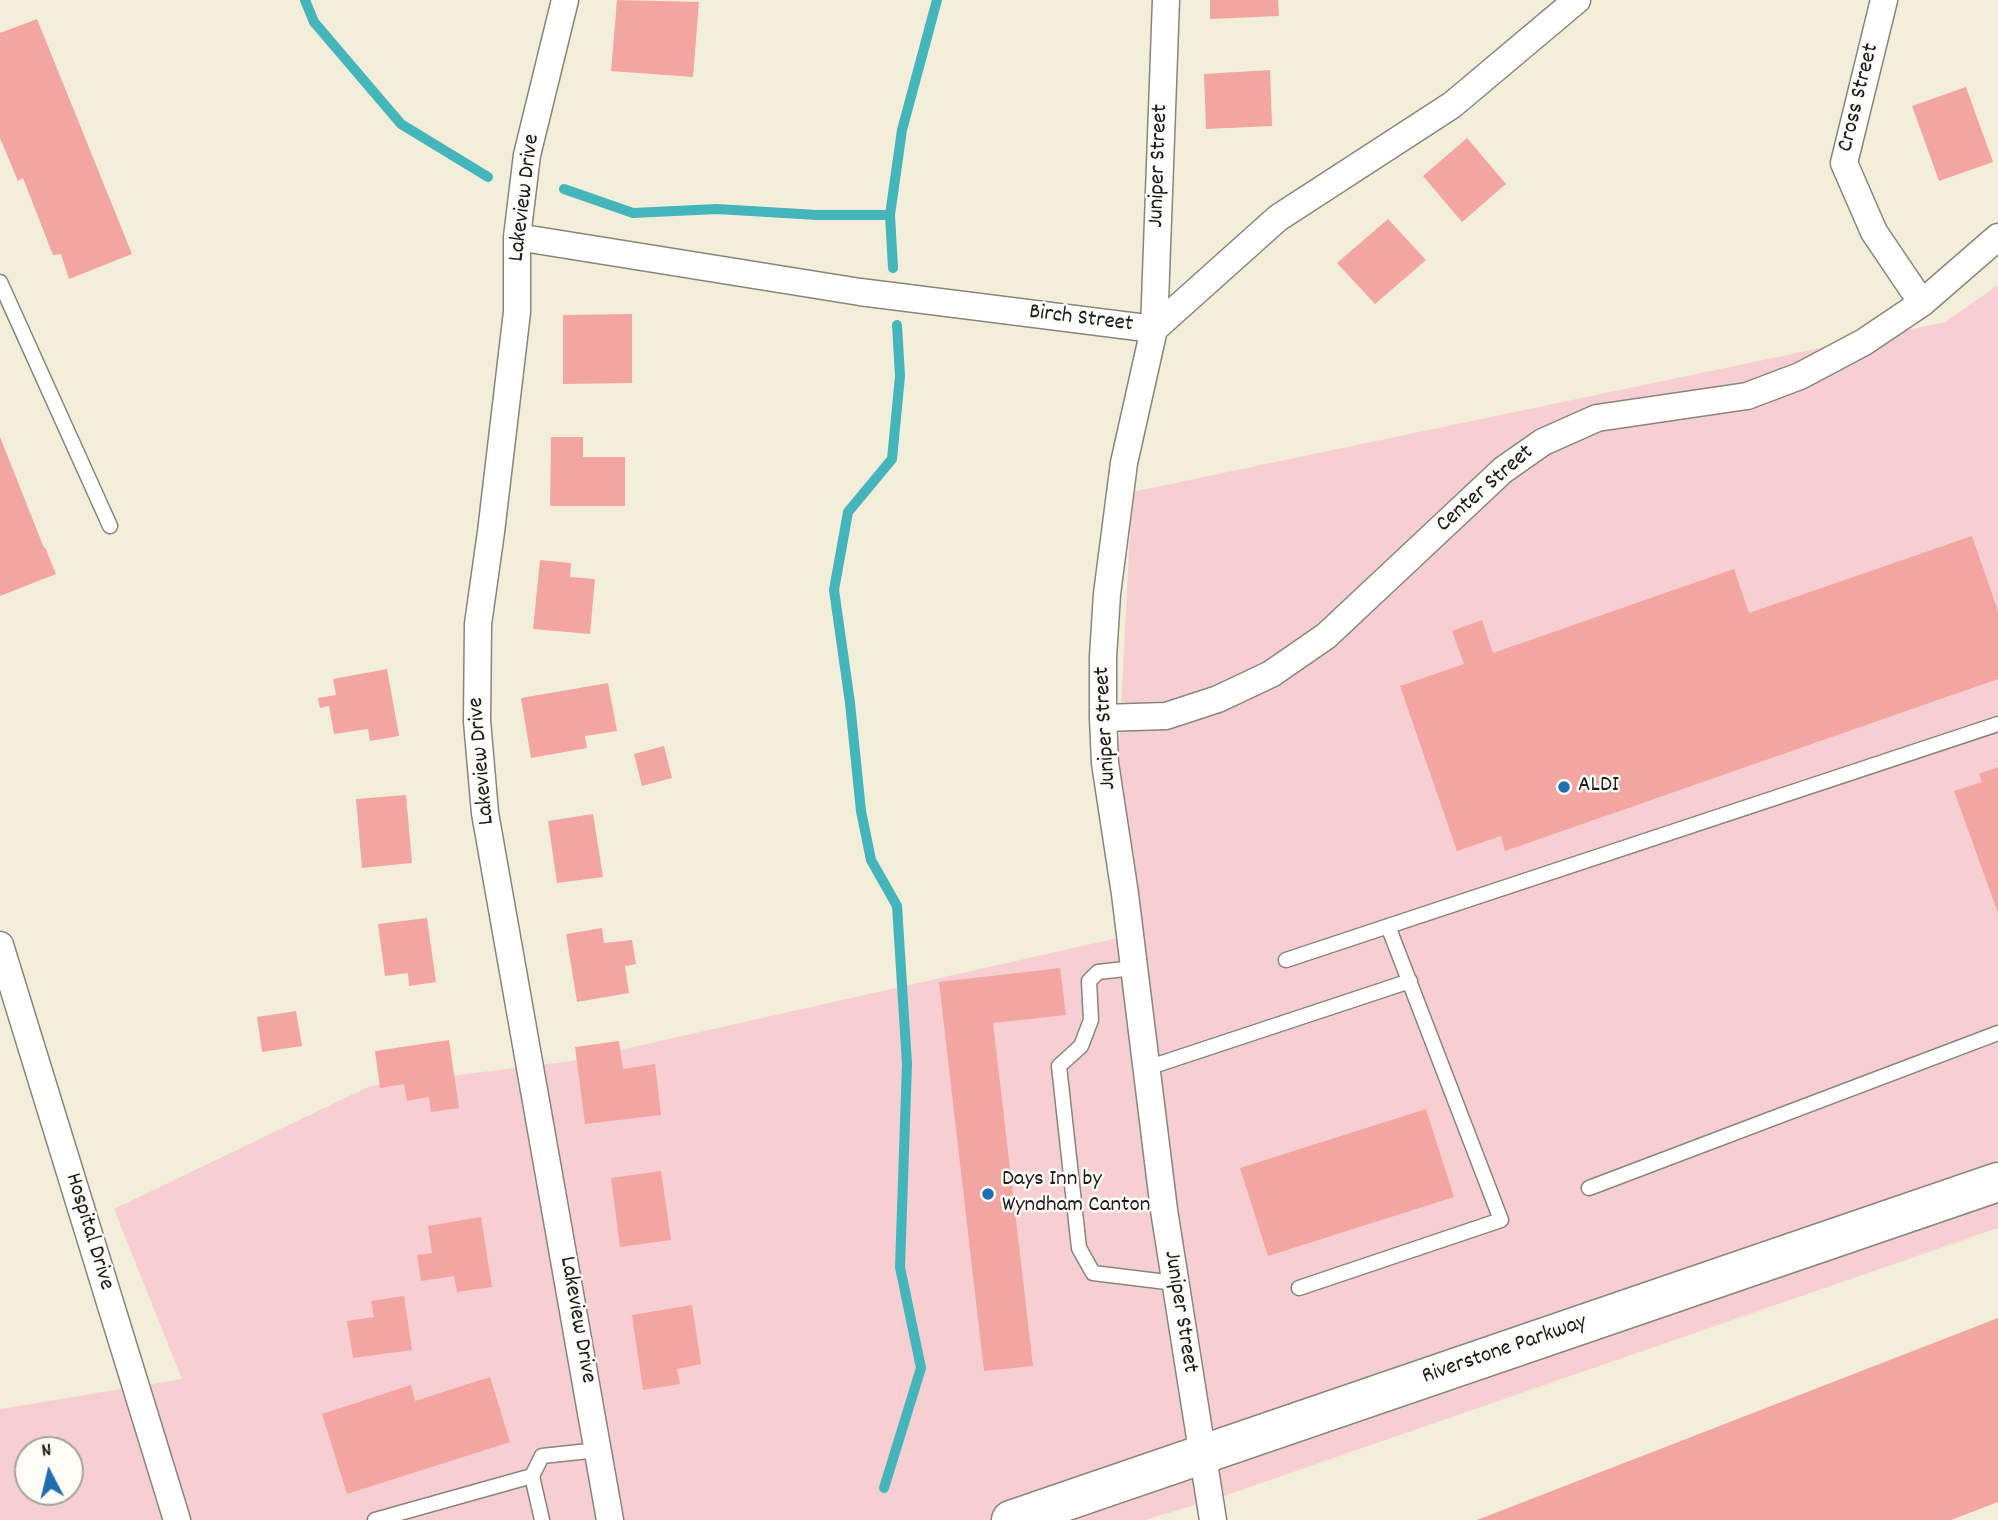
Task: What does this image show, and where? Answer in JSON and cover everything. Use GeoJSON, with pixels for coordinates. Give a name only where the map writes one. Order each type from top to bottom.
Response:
{"type":"FeatureCollection","features":[{"type":"Feature","properties":{"kind":"main road","name":"Riverstone Parkway"},"geometry":{"type":"LineString","coordinates":[[1011,1520],[1998,1182]]}},
{"type":"Feature","properties":{"kind":"street","name":"Lakeview Drive"},"geometry":{"type":"LineString","coordinates":[[565,0],[527,155],[517,237],[517,312],[478,624],[477,721],[485,813],[610,1520]]}},
{"type":"Feature","properties":{"kind":"street","name":"Juniper Street"},"geometry":{"type":"LineString","coordinates":[[1166,0],[1154,329],[1124,463],[1103,657],[1103,719],[1105,763],[1164,1210],[1213,1520]]}},
{"type":"Feature","properties":{"kind":"street","name":"Birch Street"},"geometry":{"type":"LineString","coordinates":[[517,237],[860,292],[1154,329],[1278,218],[1452,105],[1577,0]]}},
{"type":"Feature","properties":{"kind":"street","name":"Cross Street"},"geometry":{"type":"LineString","coordinates":[[1884,0],[1844,163],[1874,232],[1922,303]]}},
{"type":"Feature","properties":{"kind":"street","name":"Center Street"},"geometry":{"type":"LineString","coordinates":[[1103,719],[1166,716],[1219,699],[1270,674],[1326,636],[1503,470],[1543,442],[1597,418],[1747,396],[1800,376],[1864,342],[1922,303],[1998,237]]}},
{"type":"Feature","properties":{"kind":"street","name":"Hospital Drive"},"geometry":{"type":"LineString","coordinates":[[0,945],[177,1520]]}},
{"type":"Feature","properties":{"kind":"lane"},"geometry":{"type":"LineString","coordinates":[[0,282],[110,526]]}},
{"type":"Feature","properties":{"kind":"lane"},"geometry":{"type":"LineString","coordinates":[[1286,960],[1998,724]]}},
{"type":"Feature","properties":{"kind":"lane"},"geometry":{"type":"LineString","coordinates":[[1299,1288],[1501,1220],[1388,926]]}},
{"type":"Feature","properties":{"kind":"lane"},"geometry":{"type":"LineString","coordinates":[[1134,968],[1098,972],[1089,981],[1091,1020],[1082,1046],[1059,1066],[1079,1248],[1093,1273],[1175,1283]]}},
{"type":"Feature","properties":{"kind":"lane"},"geometry":{"type":"LineString","coordinates":[[1147,1068],[1410,981]]}},
{"type":"Feature","properties":{"kind":"lane"},"geometry":{"type":"LineString","coordinates":[[1590,1188],[1998,1033]]}},
{"type":"Feature","properties":{"kind":"lane"},"geometry":{"type":"LineString","coordinates":[[542,1520],[532,1476],[542,1456],[598,1450]]}},
{"type":"Feature","properties":{"kind":"lane"},"geometry":{"type":"LineString","coordinates":[[375,1520],[532,1476]]}},
{"type":"Feature","properties":{"kind":"shaded area"},"geometry":{"type":"Polygon","coordinates":[[[1998,285],[1998,1228],[1212,1500],[1145,1520],[0,1520],[0,1409],[182,1379],[114,1209],[370,1086],[571,1061],[1140,933],[1118,767],[1132,492],[1945,322],[1998,285]]]}},
{"type":"Feature","properties":{"kind":"building"},"geometry":{"type":"Polygon","coordinates":[[[617,0],[699,2],[693,77],[611,71],[617,0]]]}},
{"type":"Feature","properties":{"kind":"building"},"geometry":{"type":"Polygon","coordinates":[[[1210,0],[1278,0],[1279,16],[1210,19],[1210,0]]]}},
{"type":"Feature","properties":{"kind":"building"},"geometry":{"type":"Polygon","coordinates":[[[37,19],[132,254],[69,279],[61,254],[53,255],[23,178],[18,181],[0,138],[0,33],[37,19]]]}},
{"type":"Feature","properties":{"kind":"building"},"geometry":{"type":"Polygon","coordinates":[[[1270,70],[1272,126],[1206,129],[1204,74],[1270,70]]]}},
{"type":"Feature","properties":{"kind":"building"},"geometry":{"type":"Polygon","coordinates":[[[1966,87],[1993,162],[1939,181],[1912,106],[1966,87]]]}},
{"type":"Feature","properties":{"kind":"building"},"geometry":{"type":"Polygon","coordinates":[[[1467,138],[1506,184],[1462,222],[1423,176],[1467,138]]]}},
{"type":"Feature","properties":{"kind":"building"},"geometry":{"type":"Polygon","coordinates":[[[1388,219],[1426,260],[1375,304],[1337,263],[1388,219]]]}},
{"type":"Feature","properties":{"kind":"building"},"geometry":{"type":"Polygon","coordinates":[[[632,314],[632,383],[563,384],[563,315],[632,314]]]}},
{"type":"Feature","properties":{"kind":"building"},"geometry":{"type":"Polygon","coordinates":[[[0,437],[56,574],[0,596],[0,437]]]}},
{"type":"Feature","properties":{"kind":"building"},"geometry":{"type":"Polygon","coordinates":[[[551,437],[583,437],[583,457],[625,457],[625,506],[550,506],[551,437]]]}},
{"type":"Feature","properties":{"kind":"building"},"geometry":{"type":"Polygon","coordinates":[[[1972,536],[1998,611],[1998,679],[1505,851],[1501,836],[1457,851],[1400,686],[1464,664],[1452,631],[1482,620],[1493,653],[1734,569],[1749,613],[1972,536]]]}},
{"type":"Feature","properties":{"kind":"building"},"geometry":{"type":"Polygon","coordinates":[[[540,560],[571,563],[570,577],[595,579],[590,634],[533,629],[540,560]]]}},
{"type":"Feature","properties":{"kind":"building"},"geometry":{"type":"Polygon","coordinates":[[[387,669],[399,736],[370,741],[368,729],[334,734],[329,706],[320,708],[318,698],[336,695],[333,679],[387,669]]]}},
{"type":"Feature","properties":{"kind":"building"},"geometry":{"type":"Polygon","coordinates":[[[608,683],[617,731],[585,736],[587,748],[531,758],[521,698],[608,683]]]}},
{"type":"Feature","properties":{"kind":"building"},"geometry":{"type":"Polygon","coordinates":[[[664,746],[672,778],[642,786],[634,754],[664,746]]]}},
{"type":"Feature","properties":{"kind":"building"},"geometry":{"type":"Polygon","coordinates":[[[1998,767],[1998,913],[1954,791],[1982,782],[1979,774],[1998,767]]]}},
{"type":"Feature","properties":{"kind":"building"},"geometry":{"type":"Polygon","coordinates":[[[406,795],[412,863],[362,868],[356,799],[406,795]]]}},
{"type":"Feature","properties":{"kind":"building"},"geometry":{"type":"Polygon","coordinates":[[[593,814],[603,877],[557,883],[548,821],[593,814]]]}},
{"type":"Feature","properties":{"kind":"building"},"geometry":{"type":"Polygon","coordinates":[[[427,918],[436,982],[409,986],[408,973],[385,976],[378,924],[427,918]]]}},
{"type":"Feature","properties":{"kind":"building"},"geometry":{"type":"Polygon","coordinates":[[[602,928],[604,943],[632,940],[636,964],[625,966],[629,993],[577,1002],[566,934],[602,928]]]}},
{"type":"Feature","properties":{"kind":"building","name":"Days Inn by Wyndham Canton"},"geometry":{"type":"Polygon","coordinates":[[[1060,968],[1066,1015],[993,1023],[1033,1366],[984,1371],[939,982],[1060,968]]]}},
{"type":"Feature","properties":{"kind":"building"},"geometry":{"type":"Polygon","coordinates":[[[296,1011],[302,1046],[262,1052],[257,1017],[296,1011]]]}},
{"type":"Feature","properties":{"kind":"building"},"geometry":{"type":"Polygon","coordinates":[[[449,1040],[459,1108],[431,1112],[429,1097],[407,1101],[404,1084],[380,1088],[375,1051],[449,1040]]]}},
{"type":"Feature","properties":{"kind":"building"},"geometry":{"type":"Polygon","coordinates":[[[619,1041],[623,1069],[655,1064],[661,1115],[585,1124],[575,1047],[619,1041]]]}},
{"type":"Feature","properties":{"kind":"building"},"geometry":{"type":"Polygon","coordinates":[[[1426,1109],[1454,1197],[1268,1256],[1240,1168],[1426,1109]]]}},
{"type":"Feature","properties":{"kind":"building"},"geometry":{"type":"Polygon","coordinates":[[[661,1171],[671,1240],[620,1247],[611,1178],[661,1171]]]}},
{"type":"Feature","properties":{"kind":"building"},"geometry":{"type":"Polygon","coordinates":[[[481,1217],[492,1287],[457,1292],[454,1276],[421,1281],[417,1255],[432,1253],[428,1226],[481,1217]]]}},
{"type":"Feature","properties":{"kind":"building"},"geometry":{"type":"Polygon","coordinates":[[[404,1296],[412,1350],[353,1358],[347,1321],[374,1317],[371,1301],[404,1296]]]}},
{"type":"Feature","properties":{"kind":"building"},"geometry":{"type":"Polygon","coordinates":[[[692,1305],[701,1364],[677,1369],[680,1384],[643,1390],[632,1315],[692,1305]]]}},
{"type":"Feature","properties":{"kind":"building"},"geometry":{"type":"Polygon","coordinates":[[[1998,1318],[1998,1502],[1951,1520],[1477,1520],[1998,1318]]]}},
{"type":"Feature","properties":{"kind":"building"},"geometry":{"type":"Polygon","coordinates":[[[490,1377],[510,1442],[347,1494],[322,1414],[411,1385],[415,1401],[490,1377]]]}},
{"type":"Feature","properties":{"kind":"waterway"},"geometry":{"type":"LineString","coordinates":[[305,0],[314,22],[401,124],[488,177]]}},
{"type":"Feature","properties":{"kind":"waterway"},"geometry":{"type":"LineString","coordinates":[[893,268],[890,215],[902,130],[937,0]]}},
{"type":"Feature","properties":{"kind":"waterway"},"geometry":{"type":"LineString","coordinates":[[564,189],[633,213],[717,209],[817,215],[890,215]]}},
{"type":"Feature","properties":{"kind":"waterway"},"geometry":{"type":"LineString","coordinates":[[884,1488],[921,1368],[900,1267],[907,1064],[897,906],[871,860],[861,811],[850,703],[834,590],[848,512],[892,459],[900,376],[897,325]]}},
{"type":"Feature","properties":{"kind":"place","name":"ALDI"},"geometry":{"type":"Point","coordinates":[1564,787]}},
{"type":"Feature","properties":{"kind":"place","name":"Days Inn by Wyndham Canton"},"geometry":{"type":"Point","coordinates":[988,1194]}}]}
